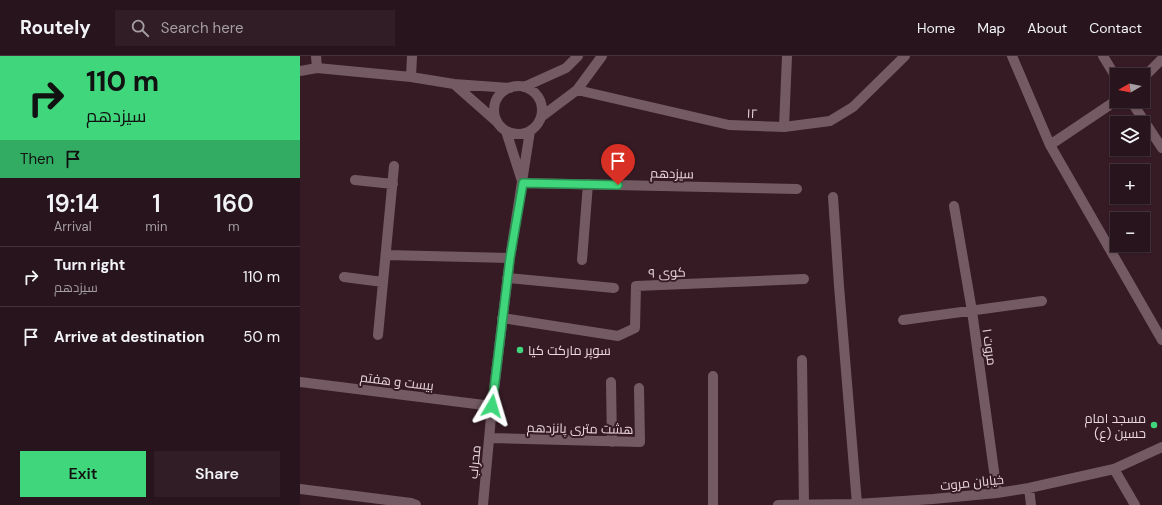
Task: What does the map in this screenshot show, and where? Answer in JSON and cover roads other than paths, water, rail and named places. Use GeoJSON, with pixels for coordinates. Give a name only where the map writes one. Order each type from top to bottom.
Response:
{"type":"FeatureCollection","features":[{"type":"Feature","properties":{"kind":"street"},"geometry":{"type":"LineString","coordinates":[[316,56],[317,68]]}},
{"type":"Feature","properties":{"kind":"street"},"geometry":{"type":"LineString","coordinates":[[411,77],[412,56]]}},
{"type":"Feature","properties":{"kind":"street"},"geometry":{"type":"LineString","coordinates":[[524,87],[566,68],[578,56]]}},
{"type":"Feature","properties":{"kind":"street"},"geometry":{"type":"LineString","coordinates":[[541,117],[577,90],[602,56]]}},
{"type":"Feature","properties":{"kind":"street"},"geometry":{"type":"LineString","coordinates":[[784,127],[786,56]]}},
{"type":"Feature","properties":{"kind":"street","name":"۱۲"},"geometry":{"type":"LineString","coordinates":[[577,90],[729,125],[784,127],[830,121],[853,106],[905,56]]}},
{"type":"Feature","properties":{"kind":"street"},"geometry":{"type":"LineString","coordinates":[[1012,56],[1050,145],[1162,340]]}},
{"type":"Feature","properties":{"kind":"street"},"geometry":{"type":"LineString","coordinates":[[1103,56],[1110,68]]}},
{"type":"Feature","properties":{"kind":"street"},"geometry":{"type":"LineString","coordinates":[[1150,71],[1162,59]]}},
{"type":"Feature","properties":{"kind":"street"},"geometry":{"type":"LineString","coordinates":[[300,70],[317,68],[411,77],[454,84],[510,88]]}},
{"type":"Feature","properties":{"kind":"street"},"geometry":{"type":"LineString","coordinates":[[454,84],[498,122]]}},
{"type":"Feature","properties":{"kind":"street"},"geometry":{"type":"LineString","coordinates":[[517,86],[524,87],[537,95],[541,102],[542,109],[539,122],[530,131],[518,134],[506,131],[501,127],[495,114],[495,106],[498,98],[503,92],[510,88],[517,86]]}},
{"type":"Feature","properties":{"kind":"street"},"geometry":{"type":"LineString","coordinates":[[1050,145],[1110,105]]}},
{"type":"Feature","properties":{"kind":"street"},"geometry":{"type":"LineString","coordinates":[[1136,108],[1162,148]]}},
{"type":"Feature","properties":{"kind":"street"},"geometry":{"type":"LineString","coordinates":[[506,131],[523,183]]}},
{"type":"Feature","properties":{"kind":"street","name":"محراب"},"geometry":{"type":"LineString","coordinates":[[483,505],[492,406],[507,278],[530,131]]}},
{"type":"Feature","properties":{"kind":"street"},"geometry":{"type":"LineString","coordinates":[[378,335],[394,166]]}},
{"type":"Feature","properties":{"kind":"street"},"geometry":{"type":"LineString","coordinates":[[355,180],[393,184]]}},
{"type":"Feature","properties":{"kind":"street","name":"سیزدهم"},"geometry":{"type":"LineString","coordinates":[[523,183],[797,189]]}},
{"type":"Feature","properties":{"kind":"street"},"geometry":{"type":"LineString","coordinates":[[582,260],[588,184]]}},
{"type":"Feature","properties":{"kind":"street"},"geometry":{"type":"LineString","coordinates":[[833,196],[857,504]]}},
{"type":"Feature","properties":{"kind":"street","name":"مروت ۱"},"geometry":{"type":"LineString","coordinates":[[954,206],[972,311],[997,493]]}},
{"type":"Feature","properties":{"kind":"street"},"geometry":{"type":"LineString","coordinates":[[386,254],[510,258]]}},
{"type":"Feature","properties":{"kind":"street"},"geometry":{"type":"LineString","coordinates":[[344,277],[383,282]]}},
{"type":"Feature","properties":{"kind":"street"},"geometry":{"type":"LineString","coordinates":[[507,278],[614,288]]}},
{"type":"Feature","properties":{"kind":"street","name":"کوی ۹"},"geometry":{"type":"LineString","coordinates":[[502,318],[618,336],[635,328],[636,286],[804,279]]}},
{"type":"Feature","properties":{"kind":"street"},"geometry":{"type":"LineString","coordinates":[[902,320],[1042,301]]}},
{"type":"Feature","properties":{"kind":"street"},"geometry":{"type":"LineString","coordinates":[[802,360],[804,504]]}},
{"type":"Feature","properties":{"kind":"street"},"geometry":{"type":"LineString","coordinates":[[713,376],[713,505]]}},
{"type":"Feature","properties":{"kind":"street","name":"بیست و هفتم"},"geometry":{"type":"LineString","coordinates":[[300,382],[492,406]]}},
{"type":"Feature","properties":{"kind":"street"},"geometry":{"type":"LineString","coordinates":[[611,382],[612,442]]}},
{"type":"Feature","properties":{"kind":"street","name":"هشت متری پانزدهم"},"geometry":{"type":"LineString","coordinates":[[490,438],[640,442],[639,388]]}},
{"type":"Feature","properties":{"kind":"street","name":"خیابان مروت"},"geometry":{"type":"LineString","coordinates":[[778,505],[933,502],[997,493],[1029,488],[1114,469],[1162,447]]}},
{"type":"Feature","properties":{"kind":"street"},"geometry":{"type":"LineString","coordinates":[[1114,469],[1135,505]]}},
{"type":"Feature","properties":{"kind":"street"},"geometry":{"type":"LineString","coordinates":[[1029,488],[1031,505]]}},
{"type":"Feature","properties":{"kind":"street"},"geometry":{"type":"LineString","coordinates":[[300,489],[411,503],[416,505]]}},
{"type":"Feature","properties":{"kind":"place","name":"سوپر مارکت کیا"},"geometry":{"type":"Point","coordinates":[520,350]}},
{"type":"Feature","properties":{"kind":"place","name":"مسجد امام حسین (ع)"},"geometry":{"type":"Point","coordinates":[1154,425]}}]}
